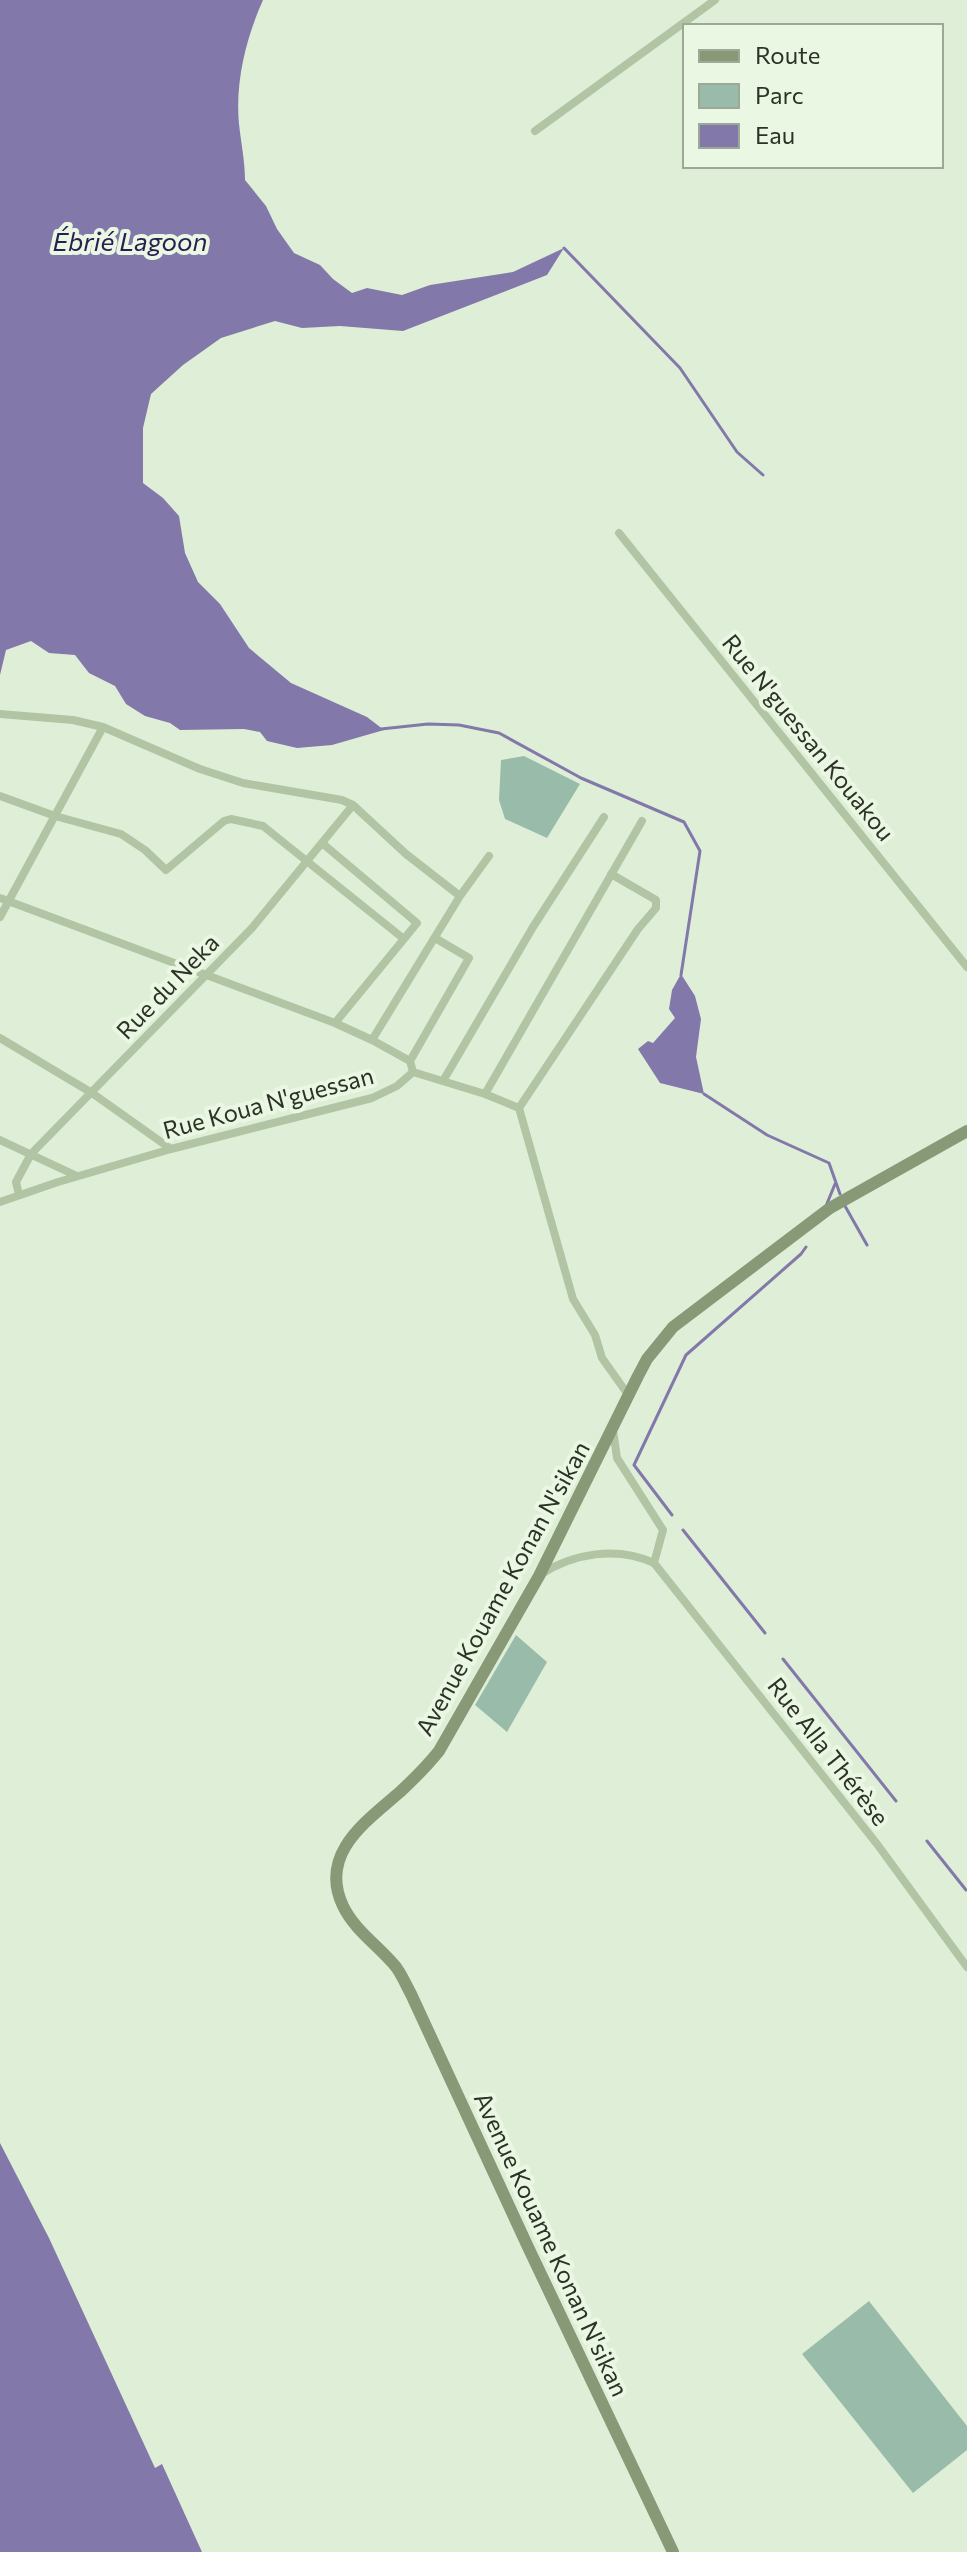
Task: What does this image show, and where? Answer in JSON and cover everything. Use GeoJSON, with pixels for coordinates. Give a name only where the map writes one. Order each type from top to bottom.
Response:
{"type":"FeatureCollection","features":[{"type":"Feature","properties":{"kind":"street"},"geometry":{"type":"LineString","coordinates":[[535,131],[715,0]]}},
{"type":"Feature","properties":{"kind":"street","name":"Rue N'guessan Kouakou"},"geometry":{"type":"LineString","coordinates":[[619,533],[967,967]]}},
{"type":"Feature","properties":{"kind":"street"},"geometry":{"type":"LineString","coordinates":[[0,714],[73,720],[103,727],[200,769],[243,783],[342,800],[353,805],[406,854],[460,896]]}},
{"type":"Feature","properties":{"kind":"street"},"geometry":{"type":"LineString","coordinates":[[0,917],[4,900],[55,816],[103,727]]}},
{"type":"Feature","properties":{"kind":"street"},"geometry":{"type":"LineString","coordinates":[[0,796],[55,816],[121,834],[145,850],[166,870],[224,821],[231,819],[263,826],[404,939]]}},
{"type":"Feature","properties":{"kind":"street","name":"Rue du Neka"},"geometry":{"type":"LineString","coordinates":[[19,1195],[18,1177],[31,1154],[252,928],[353,805]]}},
{"type":"Feature","properties":{"kind":"street"},"geometry":{"type":"LineString","coordinates":[[443,1081],[533,927],[604,817]]}},
{"type":"Feature","properties":{"kind":"street"},"geometry":{"type":"LineString","coordinates":[[485,1094],[642,821]]}},
{"type":"Feature","properties":{"kind":"street"},"geometry":{"type":"LineString","coordinates":[[322,843],[414,919],[417,925],[335,1023]]}},
{"type":"Feature","properties":{"kind":"street"},"geometry":{"type":"LineString","coordinates":[[372,1040],[460,896],[489,856]]}},
{"type":"Feature","properties":{"kind":"street"},"geometry":{"type":"LineString","coordinates":[[611,874],[656,900],[656,908],[638,929],[519,1108],[573,1299],[595,1335],[602,1358],[629,1396]]}},
{"type":"Feature","properties":{"kind":"street"},"geometry":{"type":"LineString","coordinates":[[4,900],[335,1023],[410,1061]]}},
{"type":"Feature","properties":{"kind":"street"},"geometry":{"type":"LineString","coordinates":[[435,938],[469,958],[410,1061],[413,1072],[519,1108]]}},
{"type":"Feature","properties":{"kind":"street"},"geometry":{"type":"LineString","coordinates":[[0,1038],[92,1093],[171,1149]]}},
{"type":"Feature","properties":{"kind":"street","name":"Rue Koua N'guessan"},"geometry":{"type":"LineString","coordinates":[[0,1202],[171,1149],[372,1098],[397,1086],[413,1072]]}},
{"type":"Feature","properties":{"kind":"street","name":"Avenue Kouame Konan N'sikan"},"geometry":{"type":"LineString","coordinates":[[673,2552],[411,1994],[396,1967],[355,1924],[343,1906],[337,1872],[351,1836],[422,1772],[439,1751],[539,1576],[647,1359],[673,1327],[830,1208],[967,1131]]}},
{"type":"Feature","properties":{"kind":"street"},"geometry":{"type":"LineString","coordinates":[[0,1140],[78,1176]]}},
{"type":"Feature","properties":{"kind":"street"},"geometry":{"type":"LineString","coordinates":[[539,1576],[568,1560],[609,1553],[654,1563],[663,1530],[617,1458],[613,1430]]}},
{"type":"Feature","properties":{"kind":"street","name":"Rue Alla Thérèse"},"geometry":{"type":"LineString","coordinates":[[654,1563],[877,1844],[967,1967]]}},
{"type":"Feature","properties":{"kind":"green space"},"geometry":{"type":"Polygon","coordinates":[[[524,756],[580,784],[547,838],[505,819],[499,800],[501,760],[524,756]]]}},
{"type":"Feature","properties":{"kind":"green space"},"geometry":{"type":"Polygon","coordinates":[[[516,1635],[547,1662],[507,1732],[475,1705],[516,1635]]]}},
{"type":"Feature","properties":{"kind":"green space"},"geometry":{"type":"Polygon","coordinates":[[[869,2301],[967,2426],[967,2450],[913,2493],[802,2354],[869,2301]]]}},
{"type":"Feature","properties":{"kind":"water","name":"Ébrié Lagoon"},"geometry":{"type":"Polygon","coordinates":[[[0,0],[263,0],[240,76],[238,108],[245,180],[266,206],[294,253],[320,265],[352,293],[367,288],[402,295],[430,285],[513,272],[564,248],[547,275],[403,331],[340,326],[302,328],[275,321],[221,338],[183,365],[151,394],[143,428],[143,483],[163,498],[179,516],[185,553],[198,582],[220,604],[249,648],[291,683],[367,717],[384,730],[332,745],[297,748],[267,741],[260,732],[244,729],[180,730],[170,723],[145,716],[126,704],[115,686],[89,673],[75,655],[49,653],[31,641],[6,650],[0,675],[0,0]]]}},
{"type":"Feature","properties":{"kind":"water"},"geometry":{"type":"Polygon","coordinates":[[[681,974],[695,996],[701,1019],[696,1057],[704,1094],[660,1083],[638,1049],[648,1041],[653,1043],[675,1018],[669,1009],[672,990],[681,974]]]}},
{"type":"Feature","properties":{"kind":"water"},"geometry":{"type":"Polygon","coordinates":[[[0,2143],[49,2238],[155,2468],[162,2464],[202,2552],[0,2552],[0,2143]]]}},
{"type":"Feature","properties":{"kind":"waterway"},"geometry":{"type":"LineString","coordinates":[[564,248],[680,368],[737,452],[763,475]]}},
{"type":"Feature","properties":{"kind":"waterway"},"geometry":{"type":"LineString","coordinates":[[381,729],[428,724],[459,725],[499,733],[581,778],[684,822],[700,851],[681,975]]}},
{"type":"Feature","properties":{"kind":"waterway"},"geometry":{"type":"LineString","coordinates":[[704,1094],[767,1135],[829,1163],[840,1194]]}},
{"type":"Feature","properties":{"kind":"waterway"},"geometry":{"type":"LineString","coordinates":[[826,1206],[835,1184]]}},
{"type":"Feature","properties":{"kind":"waterway"},"geometry":{"type":"LineString","coordinates":[[845,1206],[867,1245]]}},
{"type":"Feature","properties":{"kind":"waterway"},"geometry":{"type":"LineString","coordinates":[[672,1515],[634,1465],[686,1355],[806,1247]]}},
{"type":"Feature","properties":{"kind":"waterway"},"geometry":{"type":"LineString","coordinates":[[683,1530],[765,1633]]}},
{"type":"Feature","properties":{"kind":"waterway"},"geometry":{"type":"LineString","coordinates":[[783,1659],[896,1801]]}},
{"type":"Feature","properties":{"kind":"waterway"},"geometry":{"type":"LineString","coordinates":[[927,1841],[966,1890]]}}]}
